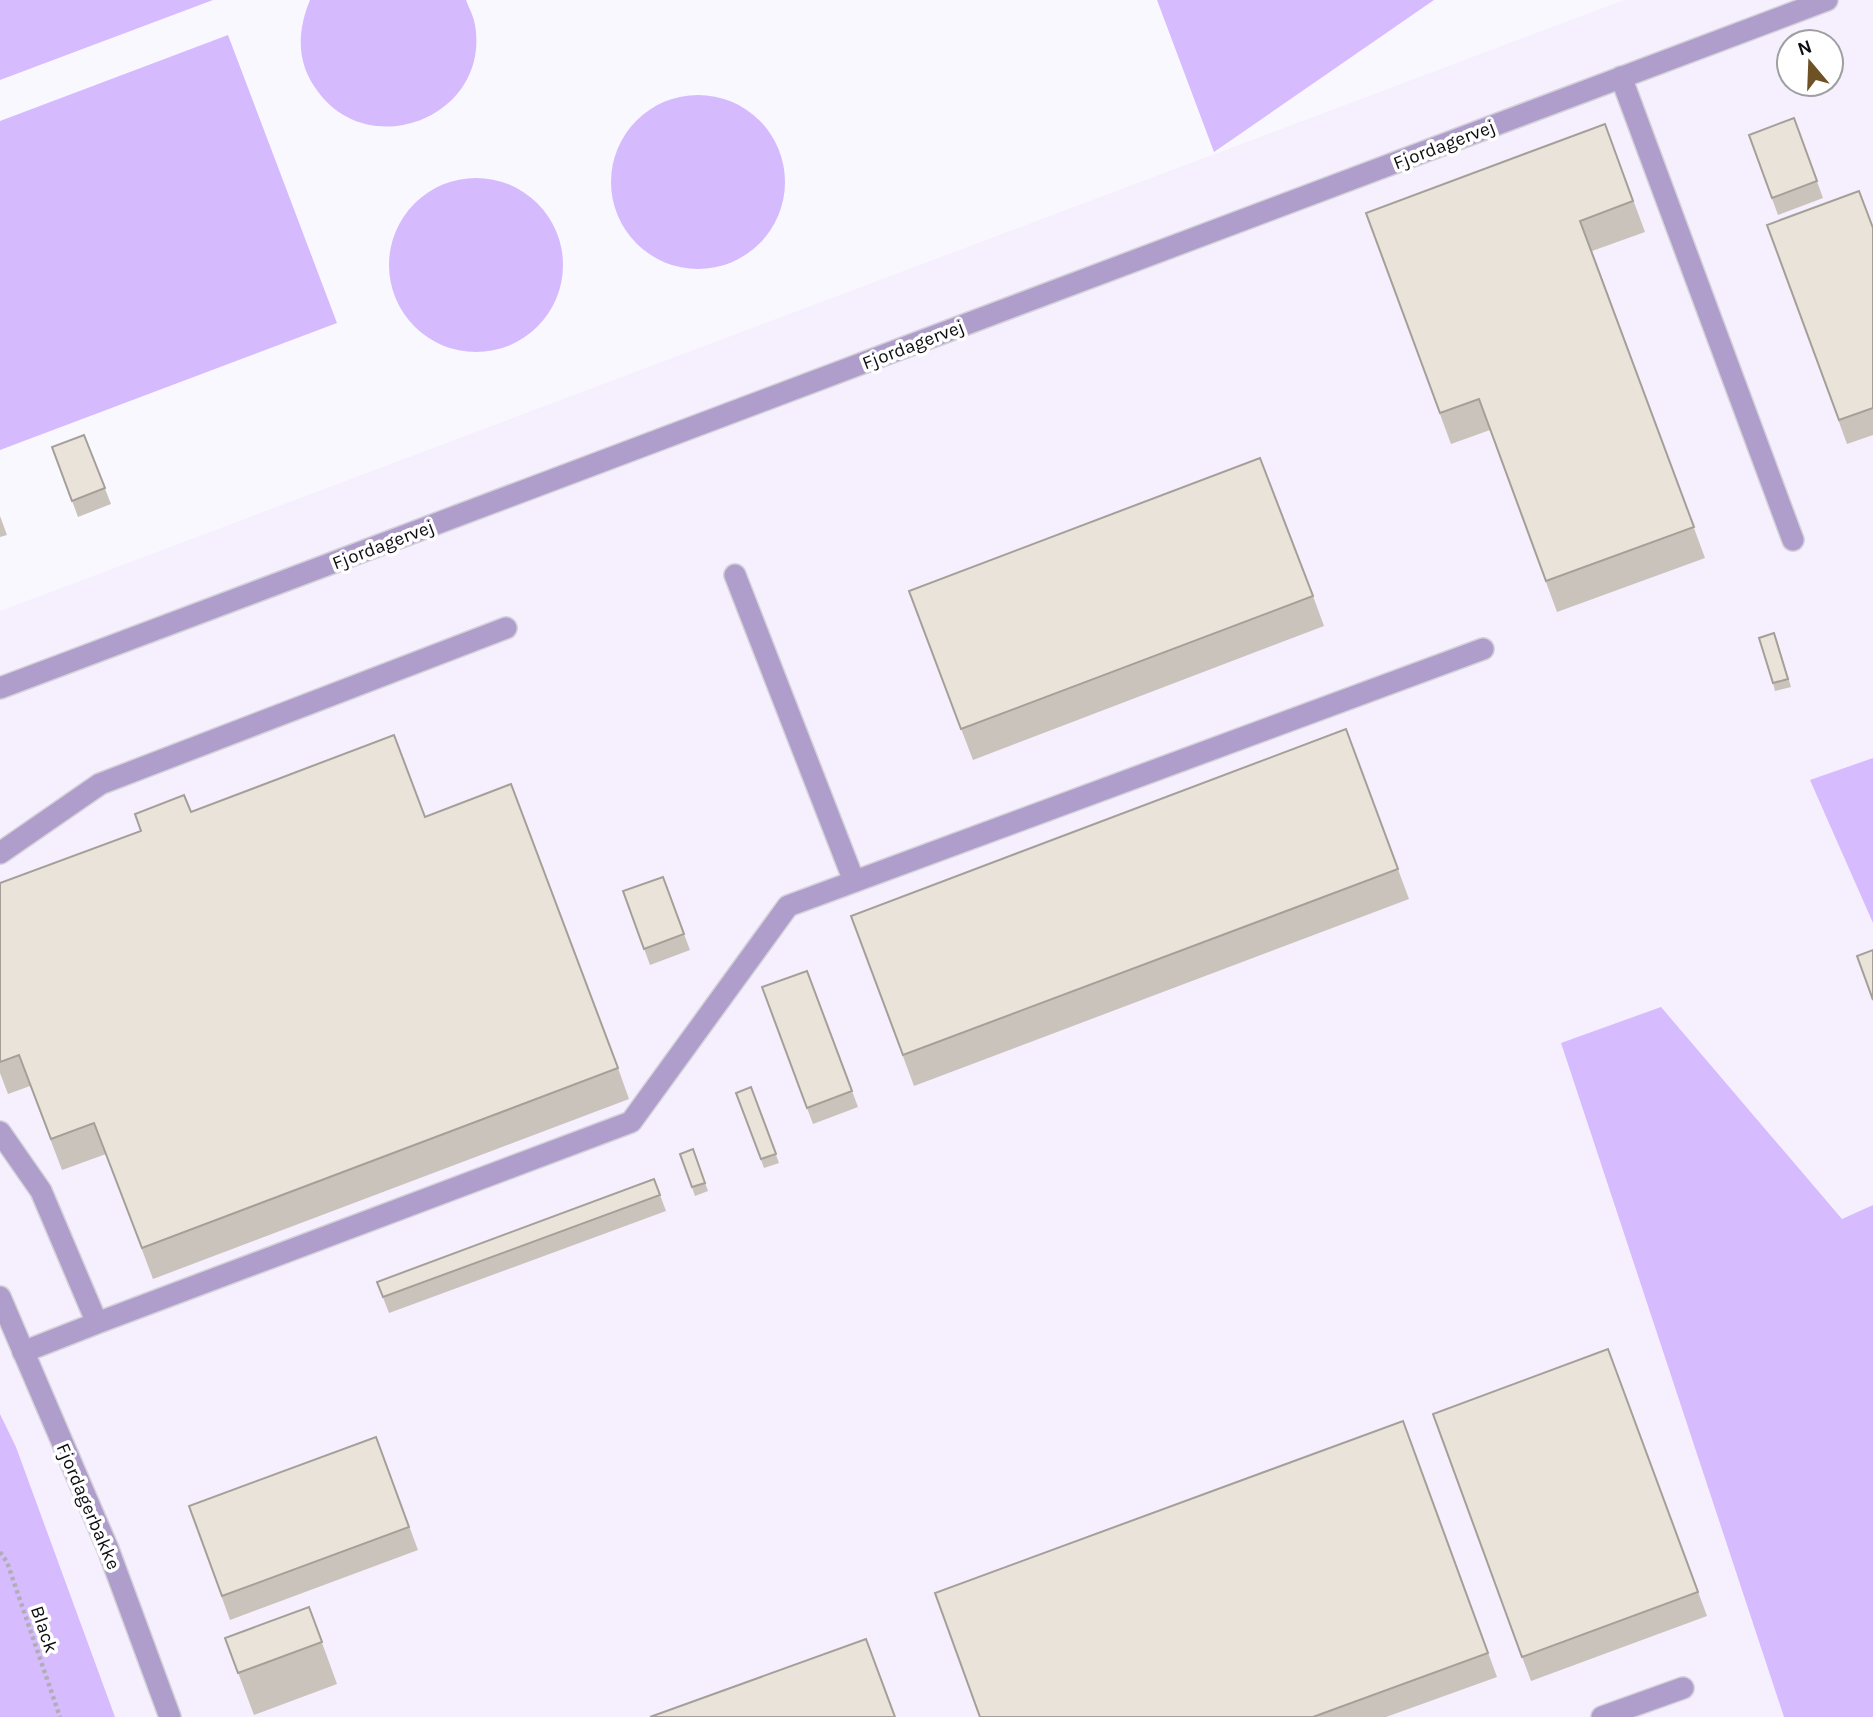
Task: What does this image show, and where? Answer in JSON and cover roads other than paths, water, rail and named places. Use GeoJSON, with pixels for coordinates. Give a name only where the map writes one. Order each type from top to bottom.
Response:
{"type":"FeatureCollection","features":[{"type":"Feature","properties":{"kind":"street","name":"Fjordagervej"},"geometry":{"type":"LineString","coordinates":[[0,688],[1827,0]]}},
{"type":"Feature","properties":{"kind":"street"},"geometry":{"type":"LineString","coordinates":[[1621,77],[1793,540]]}},
{"type":"Feature","properties":{"kind":"street"},"geometry":{"type":"LineString","coordinates":[[735,575],[854,881]]}},
{"type":"Feature","properties":{"kind":"street"},"geometry":{"type":"LineString","coordinates":[[0,853],[100,783],[506,628]]}},
{"type":"Feature","properties":{"kind":"street"},"geometry":{"type":"LineString","coordinates":[[23,1352],[631,1122],[788,906],[1483,649]]}},
{"type":"Feature","properties":{"kind":"street"},"geometry":{"type":"LineString","coordinates":[[0,1132],[41,1191],[97,1322]]}},
{"type":"Feature","properties":{"kind":"street","name":"Fjordagerbakke"},"geometry":{"type":"LineString","coordinates":[[0,1297],[108,1549],[170,1717]]}},
{"type":"Feature","properties":{"kind":"street"},"geometry":{"type":"LineString","coordinates":[[1602,1717],[1683,1688]]}}]}
